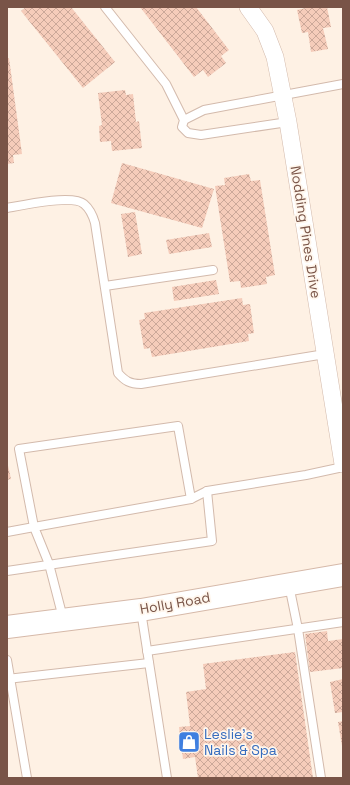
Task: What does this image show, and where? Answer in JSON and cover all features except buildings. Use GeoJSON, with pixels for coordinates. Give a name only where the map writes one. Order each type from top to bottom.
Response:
{"type":"FeatureCollection","features":[{"type":"Feature","properties":{"kind":"main road","name":"Holly Road"},"geometry":{"type":"LineString","coordinates":[[7,627],[141,610],[343,575]]}},
{"type":"Feature","properties":{"kind":"street","name":"Nodding Pines Drive"},"geometry":{"type":"LineString","coordinates":[[248,7],[265,31],[275,57],[288,122],[325,354],[341,434],[343,466]]}},
{"type":"Feature","properties":{"kind":"lane"},"geometry":{"type":"LineString","coordinates":[[105,7],[166,84],[184,120],[182,127],[188,133],[201,135],[288,122]]}},
{"type":"Feature","properties":{"kind":"lane"},"geometry":{"type":"LineString","coordinates":[[184,120],[204,110],[282,94],[343,84]]}},
{"type":"Feature","properties":{"kind":"lane"},"geometry":{"type":"LineString","coordinates":[[7,208],[47,201],[77,200],[84,204],[90,211],[95,223],[118,373],[124,380],[132,384],[141,384],[325,354]]}},
{"type":"Feature","properties":{"kind":"lane"},"geometry":{"type":"LineString","coordinates":[[105,286],[213,270]]}},
{"type":"Feature","properties":{"kind":"lane"},"geometry":{"type":"LineString","coordinates":[[63,620],[49,564],[34,527],[19,449],[178,426],[191,499]]}},
{"type":"Feature","properties":{"kind":"lane"},"geometry":{"type":"LineString","coordinates":[[7,532],[191,499],[207,491],[306,475],[343,466]]}},
{"type":"Feature","properties":{"kind":"lane"},"geometry":{"type":"LineString","coordinates":[[7,571],[212,541],[207,491]]}},
{"type":"Feature","properties":{"kind":"lane"},"geometry":{"type":"LineString","coordinates":[[288,584],[298,629],[322,778]]}},
{"type":"Feature","properties":{"kind":"lane"},"geometry":{"type":"LineString","coordinates":[[141,610],[166,778]]}},
{"type":"Feature","properties":{"kind":"lane"},"geometry":{"type":"LineString","coordinates":[[147,651],[343,622]]}},
{"type":"Feature","properties":{"kind":"lane"},"geometry":{"type":"LineString","coordinates":[[7,660],[26,778]]}},
{"type":"Feature","properties":{"kind":"lane"},"geometry":{"type":"LineString","coordinates":[[9,679],[149,663]]}},
{"type":"Feature","properties":{"kind":"place","name":"Leslie's Nails & Spa"},"geometry":{"type":"Point","coordinates":[189,742]}}]}
